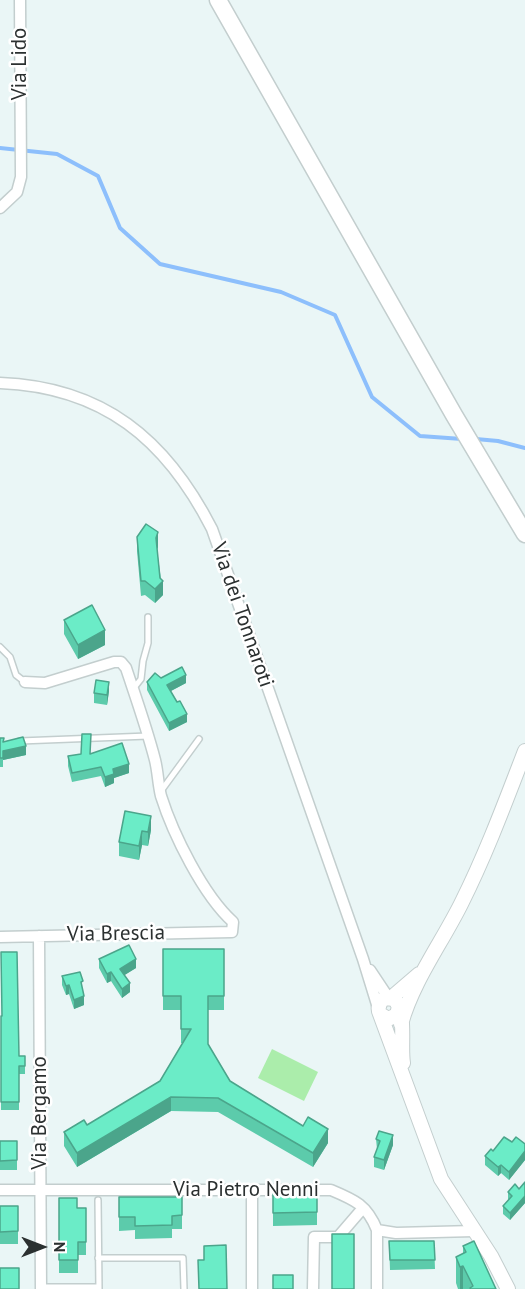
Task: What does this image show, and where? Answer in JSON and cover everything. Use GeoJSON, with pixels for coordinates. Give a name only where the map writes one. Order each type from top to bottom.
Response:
{"type":"FeatureCollection","features":[{"type":"Feature","properties":{"kind":"main road"},"geometry":{"type":"LineString","coordinates":[[218,0],[454,415],[525,534]]}},
{"type":"Feature","properties":{"kind":"street","name":"Via Lido"},"geometry":{"type":"LineString","coordinates":[[0,208],[17,192],[21,177],[20,0]]}},
{"type":"Feature","properties":{"kind":"street","name":"Via dei Tonnaroti"},"geometry":{"type":"LineString","coordinates":[[0,383],[22,384],[59,391],[100,407],[119,418],[135,428],[160,452],[200,505],[212,529],[363,958]]}},
{"type":"Feature","properties":{"kind":"street"},"geometry":{"type":"LineString","coordinates":[[25,682],[45,683],[114,662],[121,662],[126,668],[156,762],[160,793]]}},
{"type":"Feature","properties":{"kind":"street"},"geometry":{"type":"LineString","coordinates":[[380,1013],[388,1019],[425,968],[474,877],[492,838],[525,751]]}},
{"type":"Feature","properties":{"kind":"street","name":"Via Brescia"},"geometry":{"type":"LineString","coordinates":[[0,937],[232,932],[233,922],[220,910],[206,890],[170,823],[160,793]]}},
{"type":"Feature","properties":{"kind":"street","name":"Via Bergamo"},"geometry":{"type":"LineString","coordinates":[[39,936],[42,1288]]}},
{"type":"Feature","properties":{"kind":"street"},"geometry":{"type":"LineString","coordinates":[[363,958],[398,1008],[402,1054],[410,1097]]}},
{"type":"Feature","properties":{"kind":"street"},"geometry":{"type":"LineString","coordinates":[[363,958],[380,1013],[441,1179],[491,1256],[508,1289]]}},
{"type":"Feature","properties":{"kind":"street","name":"Via Pietro Nenni"},"geometry":{"type":"LineString","coordinates":[[0,1190],[331,1190],[350,1198],[370,1214],[377,1230]]}},
{"type":"Feature","properties":{"kind":"street"},"geometry":{"type":"LineString","coordinates":[[252,1190],[252,1289]]}},
{"type":"Feature","properties":{"kind":"street"},"geometry":{"type":"LineString","coordinates":[[313,1289],[314,1237],[338,1237],[363,1208]]}},
{"type":"Feature","properties":{"kind":"street"},"geometry":{"type":"LineString","coordinates":[[377,1289],[377,1230],[396,1233],[474,1231]]}},
{"type":"Feature","properties":{"kind":"lane"},"geometry":{"type":"LineString","coordinates":[[133,689],[141,680],[148,643],[148,617]]}},
{"type":"Feature","properties":{"kind":"lane"},"geometry":{"type":"LineString","coordinates":[[0,647],[10,657],[16,675],[25,682]]}},
{"type":"Feature","properties":{"kind":"lane"},"geometry":{"type":"LineString","coordinates":[[12,741],[148,736]]}},
{"type":"Feature","properties":{"kind":"lane"},"geometry":{"type":"LineString","coordinates":[[160,793],[199,739]]}},
{"type":"Feature","properties":{"kind":"lane"},"geometry":{"type":"LineString","coordinates":[[42,1288],[99,1288],[98,1200]]}},
{"type":"Feature","properties":{"kind":"lane"},"geometry":{"type":"LineString","coordinates":[[98,1257],[183,1258],[184,1289]]}},
{"type":"Feature","properties":{"kind":"green space"},"geometry":{"type":"Polygon","coordinates":[[[272,1049],[318,1072],[304,1101],[258,1078],[272,1049]]]}},
{"type":"Feature","properties":{"kind":"building"},"geometry":{"type":"Polygon","coordinates":[[[146,524],[158,532],[156,538],[160,578],[163,581],[155,589],[145,581],[141,581],[137,537],[146,524]]]}},
{"type":"Feature","properties":{"kind":"building"},"geometry":{"type":"Polygon","coordinates":[[[92,605],[105,630],[78,645],[64,620],[92,605]]]}},
{"type":"Feature","properties":{"kind":"building"},"geometry":{"type":"Polygon","coordinates":[[[182,667],[186,675],[167,685],[187,714],[169,723],[147,682],[155,673],[161,678],[182,667]]]}},
{"type":"Feature","properties":{"kind":"building"},"geometry":{"type":"Polygon","coordinates":[[[96,680],[109,682],[107,695],[94,693],[96,680]]]}},
{"type":"Feature","properties":{"kind":"building"},"geometry":{"type":"Polygon","coordinates":[[[82,734],[91,734],[90,754],[122,743],[129,764],[113,769],[114,774],[105,777],[101,767],[72,773],[68,756],[81,754],[82,734]]]}},
{"type":"Feature","properties":{"kind":"building"},"geometry":{"type":"Polygon","coordinates":[[[23,737],[26,746],[3,751],[3,758],[0,758],[0,738],[4,738],[3,742],[23,737]]]}},
{"type":"Feature","properties":{"kind":"building"},"geometry":{"type":"Polygon","coordinates":[[[125,811],[151,816],[148,832],[142,831],[139,846],[119,842],[125,811]]]}},
{"type":"Feature","properties":{"kind":"building"},"geometry":{"type":"Polygon","coordinates":[[[129,945],[136,959],[120,969],[130,983],[122,989],[111,972],[107,974],[99,959],[129,945]]]}},
{"type":"Feature","properties":{"kind":"building"},"geometry":{"type":"Polygon","coordinates":[[[163,949],[224,949],[224,996],[208,996],[208,1044],[230,1081],[303,1126],[308,1117],[328,1129],[313,1153],[218,1098],[171,1097],[77,1153],[64,1132],[84,1120],[87,1125],[160,1081],[191,1029],[181,1029],[181,996],[163,996],[163,949]]]}},
{"type":"Feature","properties":{"kind":"building"},"geometry":{"type":"Polygon","coordinates":[[[1,952],[17,952],[19,1056],[25,1056],[25,1066],[19,1066],[19,1102],[1,1102],[1,952]]]}},
{"type":"Feature","properties":{"kind":"building"},"geometry":{"type":"Polygon","coordinates":[[[80,972],[84,996],[74,1000],[69,985],[66,986],[62,976],[80,972]]]}},
{"type":"Feature","properties":{"kind":"building"},"geometry":{"type":"Polygon","coordinates":[[[379,1131],[393,1135],[384,1160],[374,1157],[380,1141],[376,1139],[379,1131]]]}},
{"type":"Feature","properties":{"kind":"building"},"geometry":{"type":"Polygon","coordinates":[[[504,1137],[512,1142],[516,1137],[525,1144],[525,1151],[509,1172],[501,1165],[498,1167],[485,1156],[491,1149],[493,1151],[504,1137]]]}},
{"type":"Feature","properties":{"kind":"building"},"geometry":{"type":"Polygon","coordinates":[[[0,1141],[17,1141],[17,1160],[0,1161],[0,1141]]]}},
{"type":"Feature","properties":{"kind":"building"},"geometry":{"type":"Polygon","coordinates":[[[525,1182],[525,1196],[510,1213],[503,1206],[512,1196],[508,1192],[515,1184],[519,1189],[525,1182]]]}},
{"type":"Feature","properties":{"kind":"building"},"geometry":{"type":"Polygon","coordinates":[[[273,1191],[317,1191],[317,1212],[273,1213],[273,1191]]]}},
{"type":"Feature","properties":{"kind":"building"},"geometry":{"type":"Polygon","coordinates":[[[119,1197],[182,1197],[182,1215],[172,1216],[172,1225],[135,1226],[135,1217],[119,1217],[119,1197]]]}},
{"type":"Feature","properties":{"kind":"building"},"geometry":{"type":"Polygon","coordinates":[[[59,1198],[77,1198],[77,1208],[86,1208],[86,1242],[78,1242],[78,1260],[59,1260],[59,1198]]]}},
{"type":"Feature","properties":{"kind":"building"},"geometry":{"type":"Polygon","coordinates":[[[0,1206],[18,1206],[18,1231],[0,1232],[0,1206]]]}},
{"type":"Feature","properties":{"kind":"building"},"geometry":{"type":"Polygon","coordinates":[[[332,1234],[354,1234],[354,1289],[332,1289],[332,1234]]]}},
{"type":"Feature","properties":{"kind":"building"},"geometry":{"type":"Polygon","coordinates":[[[389,1241],[434,1241],[435,1260],[390,1260],[389,1241]]]}},
{"type":"Feature","properties":{"kind":"building"},"geometry":{"type":"Polygon","coordinates":[[[474,1241],[496,1289],[471,1289],[473,1286],[463,1266],[460,1267],[456,1257],[466,1252],[463,1246],[474,1241]]]}},
{"type":"Feature","properties":{"kind":"building"},"geometry":{"type":"Polygon","coordinates":[[[226,1245],[227,1289],[199,1289],[198,1260],[204,1260],[204,1246],[226,1245]]]}},
{"type":"Feature","properties":{"kind":"building"},"geometry":{"type":"Polygon","coordinates":[[[0,1268],[19,1268],[19,1289],[0,1289],[0,1268]]]}},
{"type":"Feature","properties":{"kind":"building"},"geometry":{"type":"Polygon","coordinates":[[[273,1275],[293,1275],[293,1289],[273,1289],[273,1275]]]}},
{"type":"Feature","properties":{"kind":"waterway"},"geometry":{"type":"LineString","coordinates":[[0,148],[57,154],[98,176],[120,228],[160,264],[281,292],[335,315],[372,397],[420,436],[462,439]]}},
{"type":"Feature","properties":{"kind":"waterway"},"geometry":{"type":"LineString","coordinates":[[476,439],[498,441],[525,448]]}}]}
